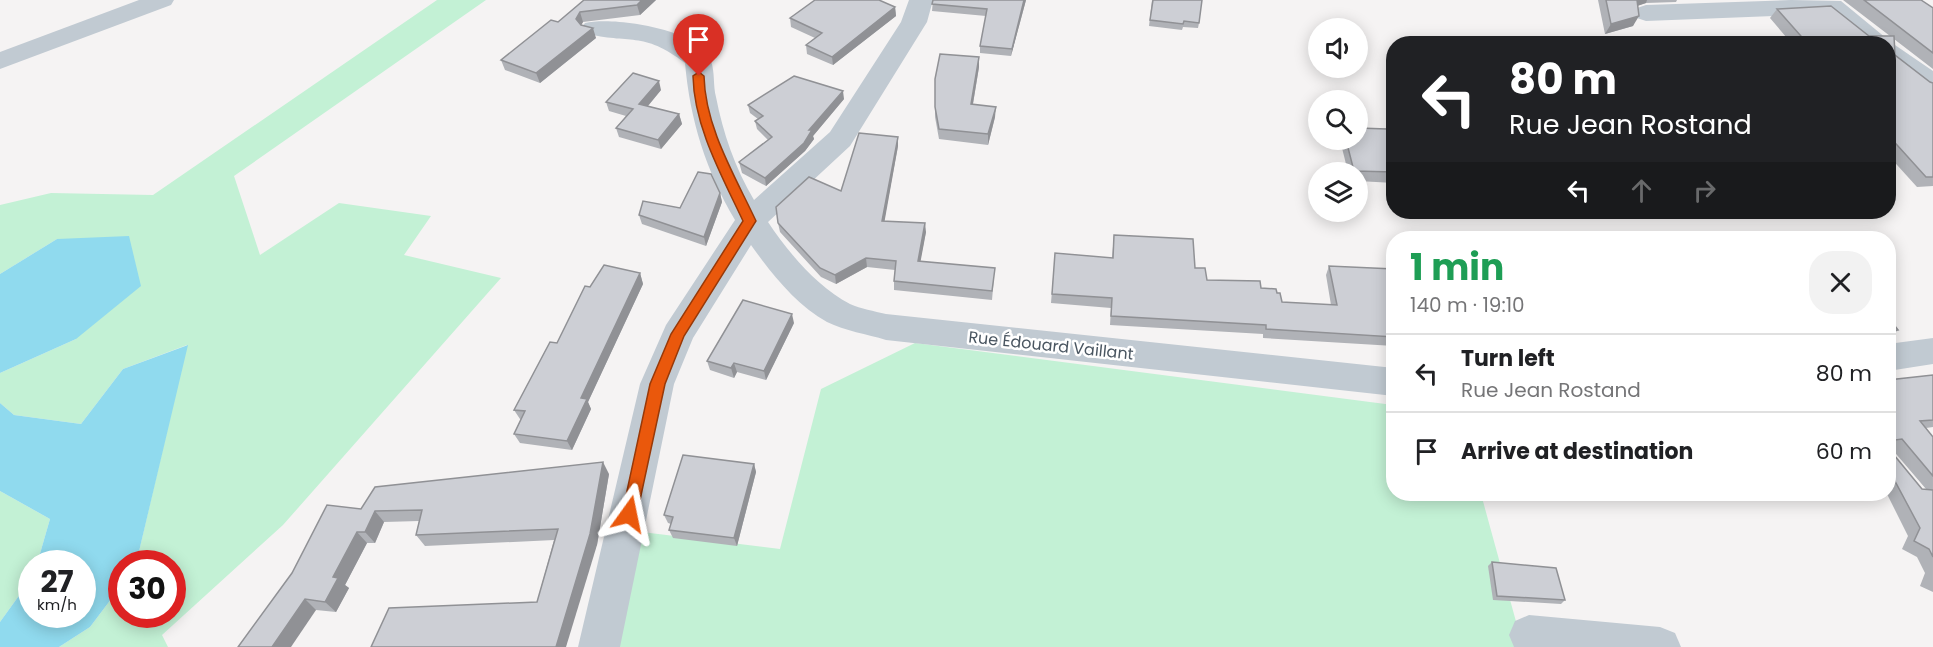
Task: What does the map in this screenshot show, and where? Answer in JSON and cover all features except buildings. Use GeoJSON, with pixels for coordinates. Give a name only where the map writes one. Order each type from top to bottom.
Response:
{"type":"FeatureCollection","features":[{"type":"Feature","properties":{"kind":"street"},"geometry":{"type":"LineString","coordinates":[[0,61],[162,0]]}},
{"type":"Feature","properties":{"kind":"street"},"geometry":{"type":"LineString","coordinates":[[599,647],[657,384],[678,334],[750,221],[840,139],[914,22],[921,0]]}},
{"type":"Feature","properties":{"kind":"street"},"geometry":{"type":"LineString","coordinates":[[1646,13],[1828,3],[1870,36]]}},
{"type":"Feature","properties":{"kind":"street","name":"Rue Édouard Vaillant"},"geometry":{"type":"LineString","coordinates":[[594,28],[640,29],[675,41],[698,60],[699,91],[715,147],[750,221],[785,269],[835,311],[886,327],[1386,381]]}},
{"type":"Feature","properties":{"kind":"street"},"geometry":{"type":"LineString","coordinates":[[1896,56],[1933,84]]}},
{"type":"Feature","properties":{"kind":"street"},"geometry":{"type":"LineString","coordinates":[[1896,357],[1933,351]]}},
{"type":"Feature","properties":{"kind":"street"},"geometry":{"type":"LineString","coordinates":[[1529,635],[1660,647]]}},
{"type":"Feature","properties":{"kind":"green space"},"geometry":{"type":"Polygon","coordinates":[[[437,0],[486,0],[234,176],[260,255],[339,203],[431,216],[404,255],[501,278],[283,525],[186,613],[186,550],[139,550],[187,345],[123,369],[81,424],[14,415],[0,403],[0,373],[76,339],[57,239],[0,274],[0,205],[51,193],[153,195],[437,0]]]}},
{"type":"Feature","properties":{"kind":"green space"},"geometry":{"type":"Polygon","coordinates":[[[915,343],[1386,404],[1386,501],[1483,501],[1523,647],[609,647],[642,532],[780,549],[821,389],[915,343]]]}},
{"type":"Feature","properties":{"kind":"green space"},"geometry":{"type":"Polygon","coordinates":[[[0,491],[50,519],[41,550],[18,550],[18,597],[0,622],[0,491]]]}},
{"type":"Feature","properties":{"kind":"green space"},"geometry":{"type":"Polygon","coordinates":[[[108,603],[108,628],[170,628],[162,635],[168,647],[59,647],[88,628],[96,628],[96,619],[108,603]]]}},
{"type":"Feature","properties":{"kind":"water"},"geometry":{"type":"Polygon","coordinates":[[[129,236],[141,286],[76,339],[0,373],[0,274],[57,239],[129,236]]]}},
{"type":"Feature","properties":{"kind":"water"},"geometry":{"type":"Polygon","coordinates":[[[188,345],[139,550],[108,550],[108,603],[96,619],[96,550],[41,550],[50,519],[0,491],[0,403],[14,415],[81,424],[123,369],[188,345]]]}},
{"type":"Feature","properties":{"kind":"water"},"geometry":{"type":"Polygon","coordinates":[[[18,597],[18,628],[88,628],[59,647],[0,647],[0,622],[18,597]]]}},
{"type":"Feature","properties":{"kind":"route"},"geometry":{"type":"LineString","coordinates":[[629,514],[657,384],[678,334],[750,221],[715,147],[699,91],[699,76]]}}]}
